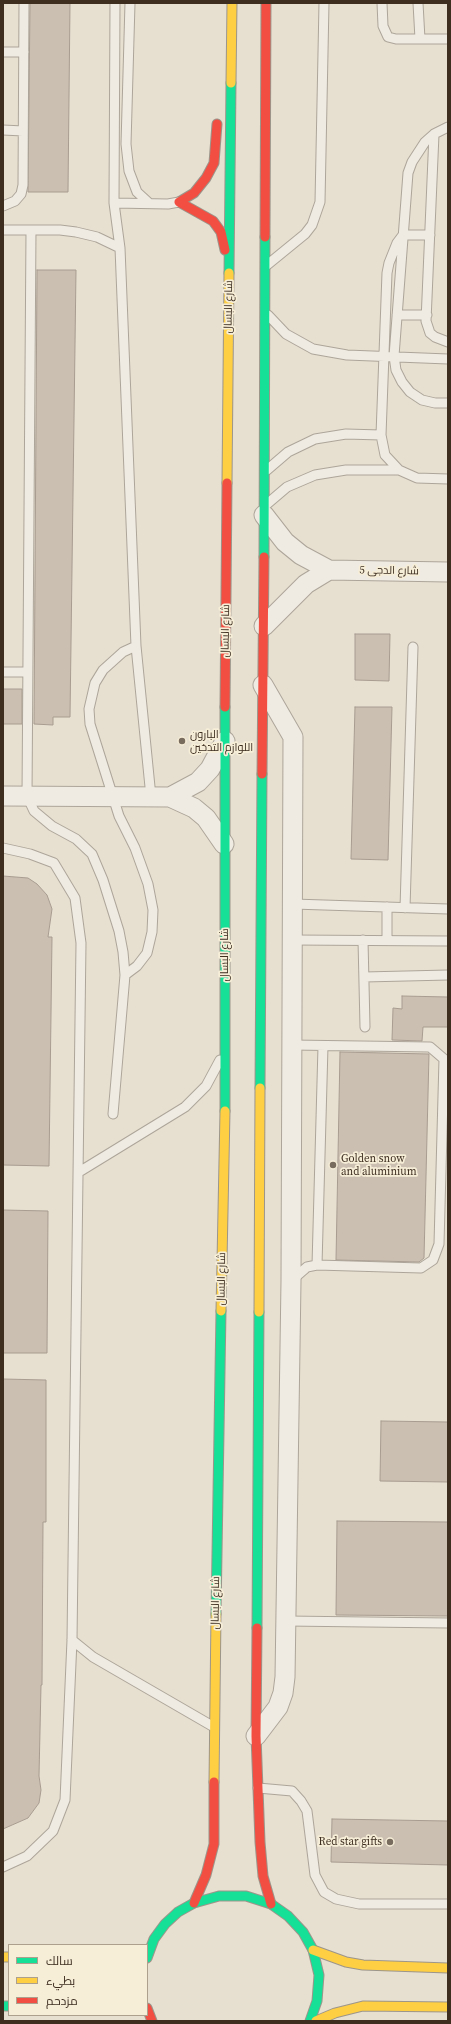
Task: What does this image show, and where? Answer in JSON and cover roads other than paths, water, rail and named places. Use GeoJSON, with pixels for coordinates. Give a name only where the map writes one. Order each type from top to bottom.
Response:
{"type":"FeatureCollection","features":[{"type":"Feature","properties":{"kind":"street","name":"شارع البسال"},"geometry":{"type":"LineString","coordinates":[[194,1903],[206,1875],[214,1844],[214,1727],[226,1048],[224,844],[232,3]]}},
{"type":"Feature","properties":{"kind":"street"},"geometry":{"type":"LineString","coordinates":[[266,3],[264,626],[256,1736],[263,1876],[270,1904]]}},
{"type":"Feature","properties":{"kind":"street"},"geometry":{"type":"LineString","coordinates":[[220,104],[231,78]]}},
{"type":"Feature","properties":{"kind":"street"},"geometry":{"type":"LineString","coordinates":[[179,202],[194,193],[206,178],[214,163],[217,118]]}},
{"type":"Feature","properties":{"kind":"street"},"geometry":{"type":"LineString","coordinates":[[179,202],[198,211],[213,221],[221,232],[229,267]]}},
{"type":"Feature","properties":{"kind":"street","name":"شارع الدجى 5"},"geometry":{"type":"LineString","coordinates":[[264,511],[285,542],[301,555],[330,570],[448,572]]}},
{"type":"Feature","properties":{"kind":"street"},"geometry":{"type":"LineString","coordinates":[[264,626],[306,584],[330,570]]}},
{"type":"Feature","properties":{"kind":"street"},"geometry":{"type":"LineString","coordinates":[[256,1736],[278,1708],[283,1693],[286,1621],[293,904],[294,737],[263,685]]}},
{"type":"Feature","properties":{"kind":"street"},"geometry":{"type":"LineString","coordinates":[[170,797],[198,782],[210,768],[225,741]]}},
{"type":"Feature","properties":{"kind":"street"},"geometry":{"type":"LineString","coordinates":[[3,796],[170,797],[194,808],[206,818],[224,844]]}},
{"type":"Feature","properties":{"kind":"street"},"geometry":{"type":"LineString","coordinates":[[148,1955],[154,1939],[165,1924],[178,1912],[194,1903],[219,1896],[246,1896],[270,1904],[288,1916],[298,1927],[313,1950],[319,1975],[317,2001],[310,2021]]}},
{"type":"Feature","properties":{"kind":"street"},"geometry":{"type":"LineString","coordinates":[[144,1943],[154,1939]]}},
{"type":"Feature","properties":{"kind":"street"},"geometry":{"type":"LineString","coordinates":[[313,1950],[340,1960],[363,1965],[448,1968]]}},
{"type":"Feature","properties":{"kind":"street"},"geometry":{"type":"LineString","coordinates":[[316,2021],[335,2013],[363,2006],[448,2007]]}},
{"type":"Feature","properties":{"kind":"lane"},"geometry":{"type":"LineString","coordinates":[[3,206],[15,202],[21,194],[23,185],[24,3]]}},
{"type":"Feature","properties":{"kind":"lane"},"geometry":{"type":"LineString","coordinates":[[114,3],[114,203],[120,248],[136,646],[151,797]]}},
{"type":"Feature","properties":{"kind":"lane"},"geometry":{"type":"LineString","coordinates":[[130,3],[126,144],[129,171],[137,192],[150,203]]}},
{"type":"Feature","properties":{"kind":"lane"},"geometry":{"type":"LineString","coordinates":[[265,268],[305,234],[312,225],[320,202],[324,3]]}},
{"type":"Feature","properties":{"kind":"lane"},"geometry":{"type":"LineString","coordinates":[[382,3],[383,26],[388,37],[396,39],[448,39]]}},
{"type":"Feature","properties":{"kind":"lane"},"geometry":{"type":"LineString","coordinates":[[418,3],[420,39]]}},
{"type":"Feature","properties":{"kind":"lane"},"geometry":{"type":"LineString","coordinates":[[3,52],[24,52]]}},
{"type":"Feature","properties":{"kind":"lane"},"geometry":{"type":"LineString","coordinates":[[448,127],[434,134],[417,152],[408,174],[394,356],[396,370],[402,382],[410,392],[422,400],[448,404]]}},
{"type":"Feature","properties":{"kind":"lane"},"geometry":{"type":"LineString","coordinates":[[3,130],[23,131]]}},
{"type":"Feature","properties":{"kind":"lane"},"geometry":{"type":"LineString","coordinates":[[434,134],[426,321],[430,333],[440,340],[448,342]]}},
{"type":"Feature","properties":{"kind":"lane"},"geometry":{"type":"LineString","coordinates":[[114,203],[168,204],[179,202]]}},
{"type":"Feature","properties":{"kind":"lane"},"geometry":{"type":"LineString","coordinates":[[3,230],[76,232],[97,237],[120,248]]}},
{"type":"Feature","properties":{"kind":"lane"},"geometry":{"type":"LineString","coordinates":[[31,230],[27,796],[34,811],[52,826],[76,839],[92,854],[103,880],[119,931],[125,975],[113,1114]]}},
{"type":"Feature","properties":{"kind":"lane"},"geometry":{"type":"LineString","coordinates":[[403,235],[430,235]]}},
{"type":"Feature","properties":{"kind":"lane"},"geometry":{"type":"LineString","coordinates":[[399,470],[385,454],[381,435],[387,273],[392,253],[403,235]]}},
{"type":"Feature","properties":{"kind":"lane"},"geometry":{"type":"LineString","coordinates":[[265,310],[286,334],[313,349],[347,355],[448,359]]}},
{"type":"Feature","properties":{"kind":"lane"},"geometry":{"type":"LineString","coordinates":[[397,316],[426,316]]}},
{"type":"Feature","properties":{"kind":"lane"},"geometry":{"type":"LineString","coordinates":[[264,472],[288,452],[315,439],[346,434],[381,435]]}},
{"type":"Feature","properties":{"kind":"lane"},"geometry":{"type":"LineString","coordinates":[[264,511],[287,487],[315,475],[346,470],[399,470],[417,478],[448,479]]}},
{"type":"Feature","properties":{"kind":"lane"},"geometry":{"type":"LineString","coordinates":[[125,975],[137,966],[147,953],[152,932],[153,910],[148,884],[143,869],[135,848],[119,816],[90,724],[89,709],[91,696],[99,676],[112,660],[123,652],[136,646]]}},
{"type":"Feature","properties":{"kind":"lane"},"geometry":{"type":"LineString","coordinates":[[405,908],[413,647]]}},
{"type":"Feature","properties":{"kind":"lane"},"geometry":{"type":"LineString","coordinates":[[3,672],[27,672]]}},
{"type":"Feature","properties":{"kind":"lane"},"geometry":{"type":"LineString","coordinates":[[3,848],[30,854],[54,864],[75,898],[81,943],[72,1640],[65,1800],[53,1831],[27,1856],[3,1867]]}},
{"type":"Feature","properties":{"kind":"lane"},"geometry":{"type":"LineString","coordinates":[[293,904],[448,909]]}},
{"type":"Feature","properties":{"kind":"lane"},"geometry":{"type":"LineString","coordinates":[[387,907],[387,940]]}},
{"type":"Feature","properties":{"kind":"lane"},"geometry":{"type":"LineString","coordinates":[[292,940],[448,941]]}},
{"type":"Feature","properties":{"kind":"lane"},"geometry":{"type":"LineString","coordinates":[[363,940],[365,1027]]}},
{"type":"Feature","properties":{"kind":"lane"},"geometry":{"type":"LineString","coordinates":[[364,977],[448,975]]}},
{"type":"Feature","properties":{"kind":"lane"},"geometry":{"type":"LineString","coordinates":[[290,1281],[307,1267],[317,1265],[421,1268],[434,1260],[439,1244],[444,1059],[430,1047],[292,1045]]}},
{"type":"Feature","properties":{"kind":"lane"},"geometry":{"type":"LineString","coordinates":[[317,1265],[323,1046]]}},
{"type":"Feature","properties":{"kind":"lane"},"geometry":{"type":"LineString","coordinates":[[79,1172],[185,1107],[206,1086],[226,1048]]}},
{"type":"Feature","properties":{"kind":"lane"},"geometry":{"type":"LineString","coordinates":[[286,1621],[448,1623]]}},
{"type":"Feature","properties":{"kind":"lane"},"geometry":{"type":"LineString","coordinates":[[72,1640],[93,1657],[214,1727]]}},
{"type":"Feature","properties":{"kind":"lane"},"geometry":{"type":"LineString","coordinates":[[258,1788],[292,1791],[301,1801],[306,1811],[315,1875],[324,1892],[336,1899],[359,1904],[448,1904]]}},
{"type":"Feature","properties":{"kind":"place","name":"البارون اللوازم التدخين"},"geometry":{"type":"Point","coordinates":[182,741]}},
{"type":"Feature","properties":{"kind":"place","name":"Golden snow and aluminium"},"geometry":{"type":"Point","coordinates":[333,1165]}},
{"type":"Feature","properties":{"kind":"place","name":"Red star gifts"},"geometry":{"type":"Point","coordinates":[390,1842]}}]}
